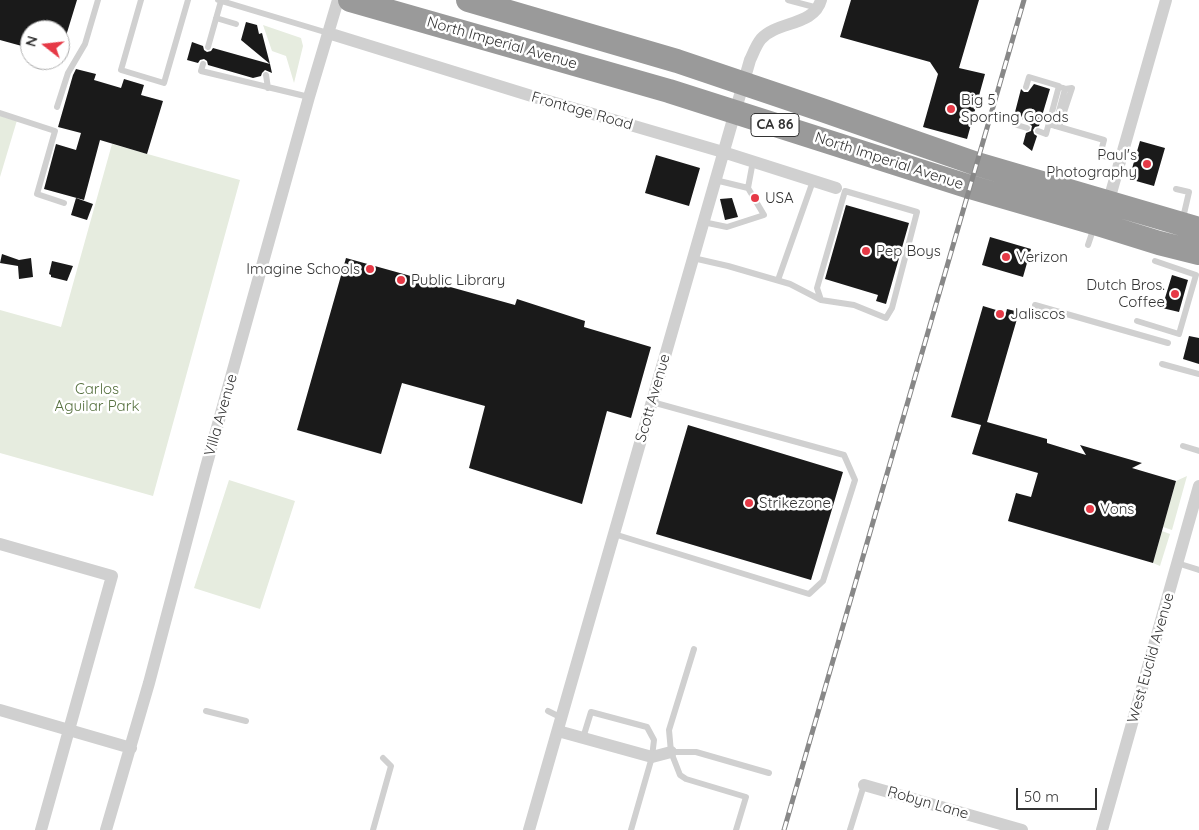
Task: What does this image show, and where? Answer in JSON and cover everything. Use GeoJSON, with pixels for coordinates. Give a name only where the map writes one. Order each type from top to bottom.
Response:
{"type":"FeatureCollection","features":[{"type":"Feature","properties":{"kind":"highway","name":"North Imperial Avenue"},"geometry":{"type":"LineString","coordinates":[[350,0],[668,91],[970,187],[1101,217],[1190,227]]}},
{"type":"Feature","properties":{"kind":"highway","name":"North Imperial Avenue"},"geometry":{"type":"LineString","coordinates":[[468,0],[677,61],[977,164],[1101,217],[1156,256],[1199,253]]}},
{"type":"Feature","properties":{"kind":"street","name":"Villa Avenue"},"geometry":{"type":"LineString","coordinates":[[106,830],[131,748],[206,466],[338,0]]}},
{"type":"Feature","properties":{"kind":"street"},"geometry":{"type":"LineString","coordinates":[[1101,217],[1120,161],[1166,0]]}},
{"type":"Feature","properties":{"kind":"street","name":"Scott Avenue"},"geometry":{"type":"LineString","coordinates":[[529,830],[750,60],[761,39],[782,27],[803,20],[820,4]]}},
{"type":"Feature","properties":{"kind":"street","name":"Frontage Road"},"geometry":{"type":"LineString","coordinates":[[328,33],[538,98],[753,161],[840,190]]}},
{"type":"Feature","properties":{"kind":"street","name":"West Euclid Avenue"},"geometry":{"type":"LineString","coordinates":[[1102,830],[1199,486]]}},
{"type":"Feature","properties":{"kind":"street"},"geometry":{"type":"LineString","coordinates":[[0,544],[112,576],[41,830]]}},
{"type":"Feature","properties":{"kind":"street"},"geometry":{"type":"LineString","coordinates":[[0,710],[131,748]]}},
{"type":"Feature","properties":{"kind":"street"},"geometry":{"type":"LineString","coordinates":[[558,731],[652,758],[671,752]]}},
{"type":"Feature","properties":{"kind":"street","name":"Robyn Lane"},"geometry":{"type":"LineString","coordinates":[[864,785],[1022,830]]}},
{"type":"Feature","properties":{"kind":"lane"},"geometry":{"type":"LineString","coordinates":[[58,107],[68,73],[85,44],[98,0]]}},
{"type":"Feature","properties":{"kind":"lane"},"geometry":{"type":"LineString","coordinates":[[141,0],[121,70],[164,83],[188,0]]}},
{"type":"Feature","properties":{"kind":"lane"},"geometry":{"type":"LineString","coordinates":[[208,47],[219,0],[328,33]]}},
{"type":"Feature","properties":{"kind":"lane"},"geometry":{"type":"LineString","coordinates":[[788,0],[820,4]]}},
{"type":"Feature","properties":{"kind":"lane"},"geometry":{"type":"LineString","coordinates":[[216,18],[236,24]]}},
{"type":"Feature","properties":{"kind":"lane"},"geometry":{"type":"LineString","coordinates":[[203,64],[201,71],[309,97]]}},
{"type":"Feature","properties":{"kind":"lane"},"geometry":{"type":"LineString","coordinates":[[266,75],[268,88]]}},
{"type":"Feature","properties":{"kind":"lane"},"geometry":{"type":"LineString","coordinates":[[1026,87],[1029,77],[1062,87],[1072,88],[1054,126],[1046,134],[1038,131]]}},
{"type":"Feature","properties":{"kind":"lane"},"geometry":{"type":"LineString","coordinates":[[1054,126],[1062,87]]}},
{"type":"Feature","properties":{"kind":"lane"},"geometry":{"type":"LineString","coordinates":[[0,114],[55,131],[37,194],[64,203]]}},
{"type":"Feature","properties":{"kind":"lane"},"geometry":{"type":"LineString","coordinates":[[1018,119],[1017,125],[1027,128]]}},
{"type":"Feature","properties":{"kind":"lane"},"geometry":{"type":"LineString","coordinates":[[1054,126],[1104,140],[1100,155],[1120,161]]}},
{"type":"Feature","properties":{"kind":"lane"},"geometry":{"type":"LineString","coordinates":[[703,222],[727,226],[764,215],[748,188],[753,161]]}},
{"type":"Feature","properties":{"kind":"lane"},"geometry":{"type":"LineString","coordinates":[[715,180],[748,188]]}},
{"type":"Feature","properties":{"kind":"lane"},"geometry":{"type":"LineString","coordinates":[[778,280],[813,181]]}},
{"type":"Feature","properties":{"kind":"lane"},"geometry":{"type":"LineString","coordinates":[[1176,189],[1189,192],[1190,227]]}},
{"type":"Feature","properties":{"kind":"lane"},"geometry":{"type":"LineString","coordinates":[[693,258],[778,280],[821,300],[854,305],[886,318],[892,308],[917,212],[840,190],[816,288],[821,300]]}},
{"type":"Feature","properties":{"kind":"lane"},"geometry":{"type":"LineString","coordinates":[[1088,245],[1101,217]]}},
{"type":"Feature","properties":{"kind":"lane"},"geometry":{"type":"LineString","coordinates":[[1137,321],[1179,334],[1196,274],[1156,256]]}},
{"type":"Feature","properties":{"kind":"lane"},"geometry":{"type":"LineString","coordinates":[[1035,305],[1168,344]]}},
{"type":"Feature","properties":{"kind":"lane"},"geometry":{"type":"LineString","coordinates":[[1162,364],[1199,374]]}},
{"type":"Feature","properties":{"kind":"lane"},"geometry":{"type":"LineString","coordinates":[[614,534],[809,594],[823,581],[855,480],[844,455],[652,402]]}},
{"type":"Feature","properties":{"kind":"lane"},"geometry":{"type":"LineString","coordinates":[[1183,446],[1199,451]]}},
{"type":"Feature","properties":{"kind":"lane"},"geometry":{"type":"LineString","coordinates":[[1177,563],[1199,570]]}},
{"type":"Feature","properties":{"kind":"lane"},"geometry":{"type":"LineString","coordinates":[[694,649],[669,730],[671,752],[680,775],[686,779],[746,797],[736,830]]}},
{"type":"Feature","properties":{"kind":"lane"},"geometry":{"type":"LineString","coordinates":[[206,710],[246,721]]}},
{"type":"Feature","properties":{"kind":"lane"},"geometry":{"type":"LineString","coordinates":[[548,712],[562,718]]}},
{"type":"Feature","properties":{"kind":"lane"},"geometry":{"type":"LineString","coordinates":[[583,738],[591,712],[647,727],[654,740],[652,758],[631,830]]}},
{"type":"Feature","properties":{"kind":"lane"},"geometry":{"type":"LineString","coordinates":[[671,752],[696,752],[769,773]]}},
{"type":"Feature","properties":{"kind":"lane"},"geometry":{"type":"LineString","coordinates":[[373,830],[391,766],[383,758]]}},
{"type":"Feature","properties":{"kind":"lane"},"geometry":{"type":"LineString","coordinates":[[850,830],[864,785]]}},
{"type":"Feature","properties":{"kind":"green space"},"geometry":{"type":"Polygon","coordinates":[[[263,25],[301,38],[303,46],[294,83],[286,56],[272,51],[263,25]]]}},
{"type":"Feature","properties":{"kind":"green space"},"geometry":{"type":"Polygon","coordinates":[[[0,112],[18,117],[0,177],[0,112]]]}},
{"type":"Feature","properties":{"kind":"green space","name":"Carlos Aguilar Park"},"geometry":{"type":"Polygon","coordinates":[[[112,144],[240,180],[153,496],[0,453],[0,310],[61,327],[112,144]]]}},
{"type":"Feature","properties":{"kind":"green space"},"geometry":{"type":"Polygon","coordinates":[[[1187,476],[1172,530],[1163,527],[1176,481],[1187,476]]]}},
{"type":"Feature","properties":{"kind":"green space"},"geometry":{"type":"Polygon","coordinates":[[[229,480],[295,501],[260,609],[194,588],[229,480]]]}},
{"type":"Feature","properties":{"kind":"green space"},"geometry":{"type":"Polygon","coordinates":[[[1162,531],[1170,534],[1160,566],[1153,563],[1162,531]]]}},
{"type":"Feature","properties":{"kind":"building"},"geometry":{"type":"Polygon","coordinates":[[[0,0],[77,0],[70,23],[70,20],[20,20],[20,46],[0,40],[0,0]]]}},
{"type":"Feature","properties":{"kind":"building"},"geometry":{"type":"Polygon","coordinates":[[[851,0],[979,0],[959,68],[985,74],[967,139],[923,127],[938,74],[930,62],[840,37],[851,0]]]}},
{"type":"Feature","properties":{"kind":"building"},"geometry":{"type":"Polygon","coordinates":[[[246,22],[257,25],[259,34],[262,33],[270,64],[241,40],[246,22]]]}},
{"type":"Feature","properties":{"kind":"building"},"geometry":{"type":"Polygon","coordinates":[[[192,42],[203,46],[207,52],[213,48],[270,64],[272,73],[265,70],[261,76],[253,78],[208,65],[204,59],[198,63],[187,60],[192,42]]]}},
{"type":"Feature","properties":{"kind":"building"},"geometry":{"type":"Polygon","coordinates":[[[76,69],[96,74],[94,80],[121,88],[124,79],[144,85],[141,95],[163,101],[147,154],[100,140],[84,200],[44,189],[56,144],[76,150],[81,133],[58,127],[76,69]]]}},
{"type":"Feature","properties":{"kind":"building"},"geometry":{"type":"Polygon","coordinates":[[[1034,84],[1050,89],[1039,126],[1033,130],[1037,136],[1032,151],[1023,144],[1026,133],[1031,131],[1032,126],[1028,123],[1029,121],[1023,120],[1021,115],[1014,116],[1021,89],[1024,92],[1028,92],[1034,84]]]}},
{"type":"Feature","properties":{"kind":"building","name":"Paul's Photography"},"geometry":{"type":"Polygon","coordinates":[[[1140,141],[1165,148],[1154,186],[1129,179],[1140,141]]]}},
{"type":"Feature","properties":{"kind":"building"},"geometry":{"type":"Polygon","coordinates":[[[656,155],[700,168],[689,206],[645,193],[656,155]]]}},
{"type":"Feature","properties":{"kind":"building"},"geometry":{"type":"Polygon","coordinates":[[[76,198],[93,204],[87,220],[71,215],[76,198]]]}},
{"type":"Feature","properties":{"kind":"building"},"geometry":{"type":"Polygon","coordinates":[[[732,198],[738,217],[725,220],[720,199],[732,198]]]}},
{"type":"Feature","properties":{"kind":"building","name":"Pep Boys"},"geometry":{"type":"Polygon","coordinates":[[[846,205],[909,223],[886,304],[876,301],[878,295],[825,279],[846,205]]]}},
{"type":"Feature","properties":{"kind":"building","name":"Verizon"},"geometry":{"type":"Polygon","coordinates":[[[990,237],[1031,249],[1023,277],[982,265],[990,237]]]}},
{"type":"Feature","properties":{"kind":"building"},"geometry":{"type":"Polygon","coordinates":[[[2,254],[19,260],[31,258],[33,277],[19,279],[18,266],[0,263],[2,254]]]}},
{"type":"Feature","properties":{"kind":"building"},"geometry":{"type":"Polygon","coordinates":[[[346,258],[515,305],[517,299],[585,321],[584,327],[651,347],[631,418],[607,411],[582,504],[469,468],[485,406],[402,383],[381,454],[297,430],[346,258]]]}},
{"type":"Feature","properties":{"kind":"building"},"geometry":{"type":"Polygon","coordinates":[[[52,261],[73,266],[67,281],[51,277],[49,274],[52,261]]]}},
{"type":"Feature","properties":{"kind":"building","name":"Dutch Bros. Coffee"},"geometry":{"type":"Polygon","coordinates":[[[1172,275],[1188,280],[1179,312],[1162,308],[1172,275]]]}},
{"type":"Feature","properties":{"kind":"building","name":"Vons"},"geometry":{"type":"Polygon","coordinates":[[[983,306],[1006,313],[1007,309],[1019,312],[987,422],[1047,439],[1047,443],[1086,455],[1080,445],[1142,463],[1132,468],[1176,481],[1153,563],[1008,521],[1016,493],[1031,497],[1038,473],[972,454],[981,425],[951,417],[983,306]]]}},
{"type":"Feature","properties":{"kind":"building"},"geometry":{"type":"Polygon","coordinates":[[[1189,336],[1199,338],[1199,364],[1183,359],[1189,336]]]}},
{"type":"Feature","properties":{"kind":"building","name":"Strikezone"},"geometry":{"type":"Polygon","coordinates":[[[688,425],[843,472],[811,580],[656,534],[688,425]]]}},
{"type":"Feature","properties":{"kind":"railway"},"geometry":{"type":"LineString","coordinates":[[784,830],[1024,0]]}},
{"type":"Feature","properties":{"kind":"place","name":"Big 5 Sporting Goods"},"geometry":{"type":"Point","coordinates":[951,109]}},
{"type":"Feature","properties":{"kind":"place","name":"Paul's Photography"},"geometry":{"type":"Point","coordinates":[1147,164]}},
{"type":"Feature","properties":{"kind":"place","name":"USA"},"geometry":{"type":"Point","coordinates":[755,198]}},
{"type":"Feature","properties":{"kind":"place","name":"Pep Boys"},"geometry":{"type":"Point","coordinates":[866,251]}},
{"type":"Feature","properties":{"kind":"place","name":"Verizon"},"geometry":{"type":"Point","coordinates":[1006,257]}},
{"type":"Feature","properties":{"kind":"place","name":"Imagine Schools"},"geometry":{"type":"Point","coordinates":[370,269]}},
{"type":"Feature","properties":{"kind":"place","name":"Public Library"},"geometry":{"type":"Point","coordinates":[401,280]}},
{"type":"Feature","properties":{"kind":"place","name":"Dutch Bros. Coffee"},"geometry":{"type":"Point","coordinates":[1175,294]}},
{"type":"Feature","properties":{"kind":"place","name":"Jaliscos"},"geometry":{"type":"Point","coordinates":[1000,314]}},
{"type":"Feature","properties":{"kind":"place","name":"Strikezone"},"geometry":{"type":"Point","coordinates":[749,503]}},
{"type":"Feature","properties":{"kind":"place","name":"Vons"},"geometry":{"type":"Point","coordinates":[1090,509]}}]}
